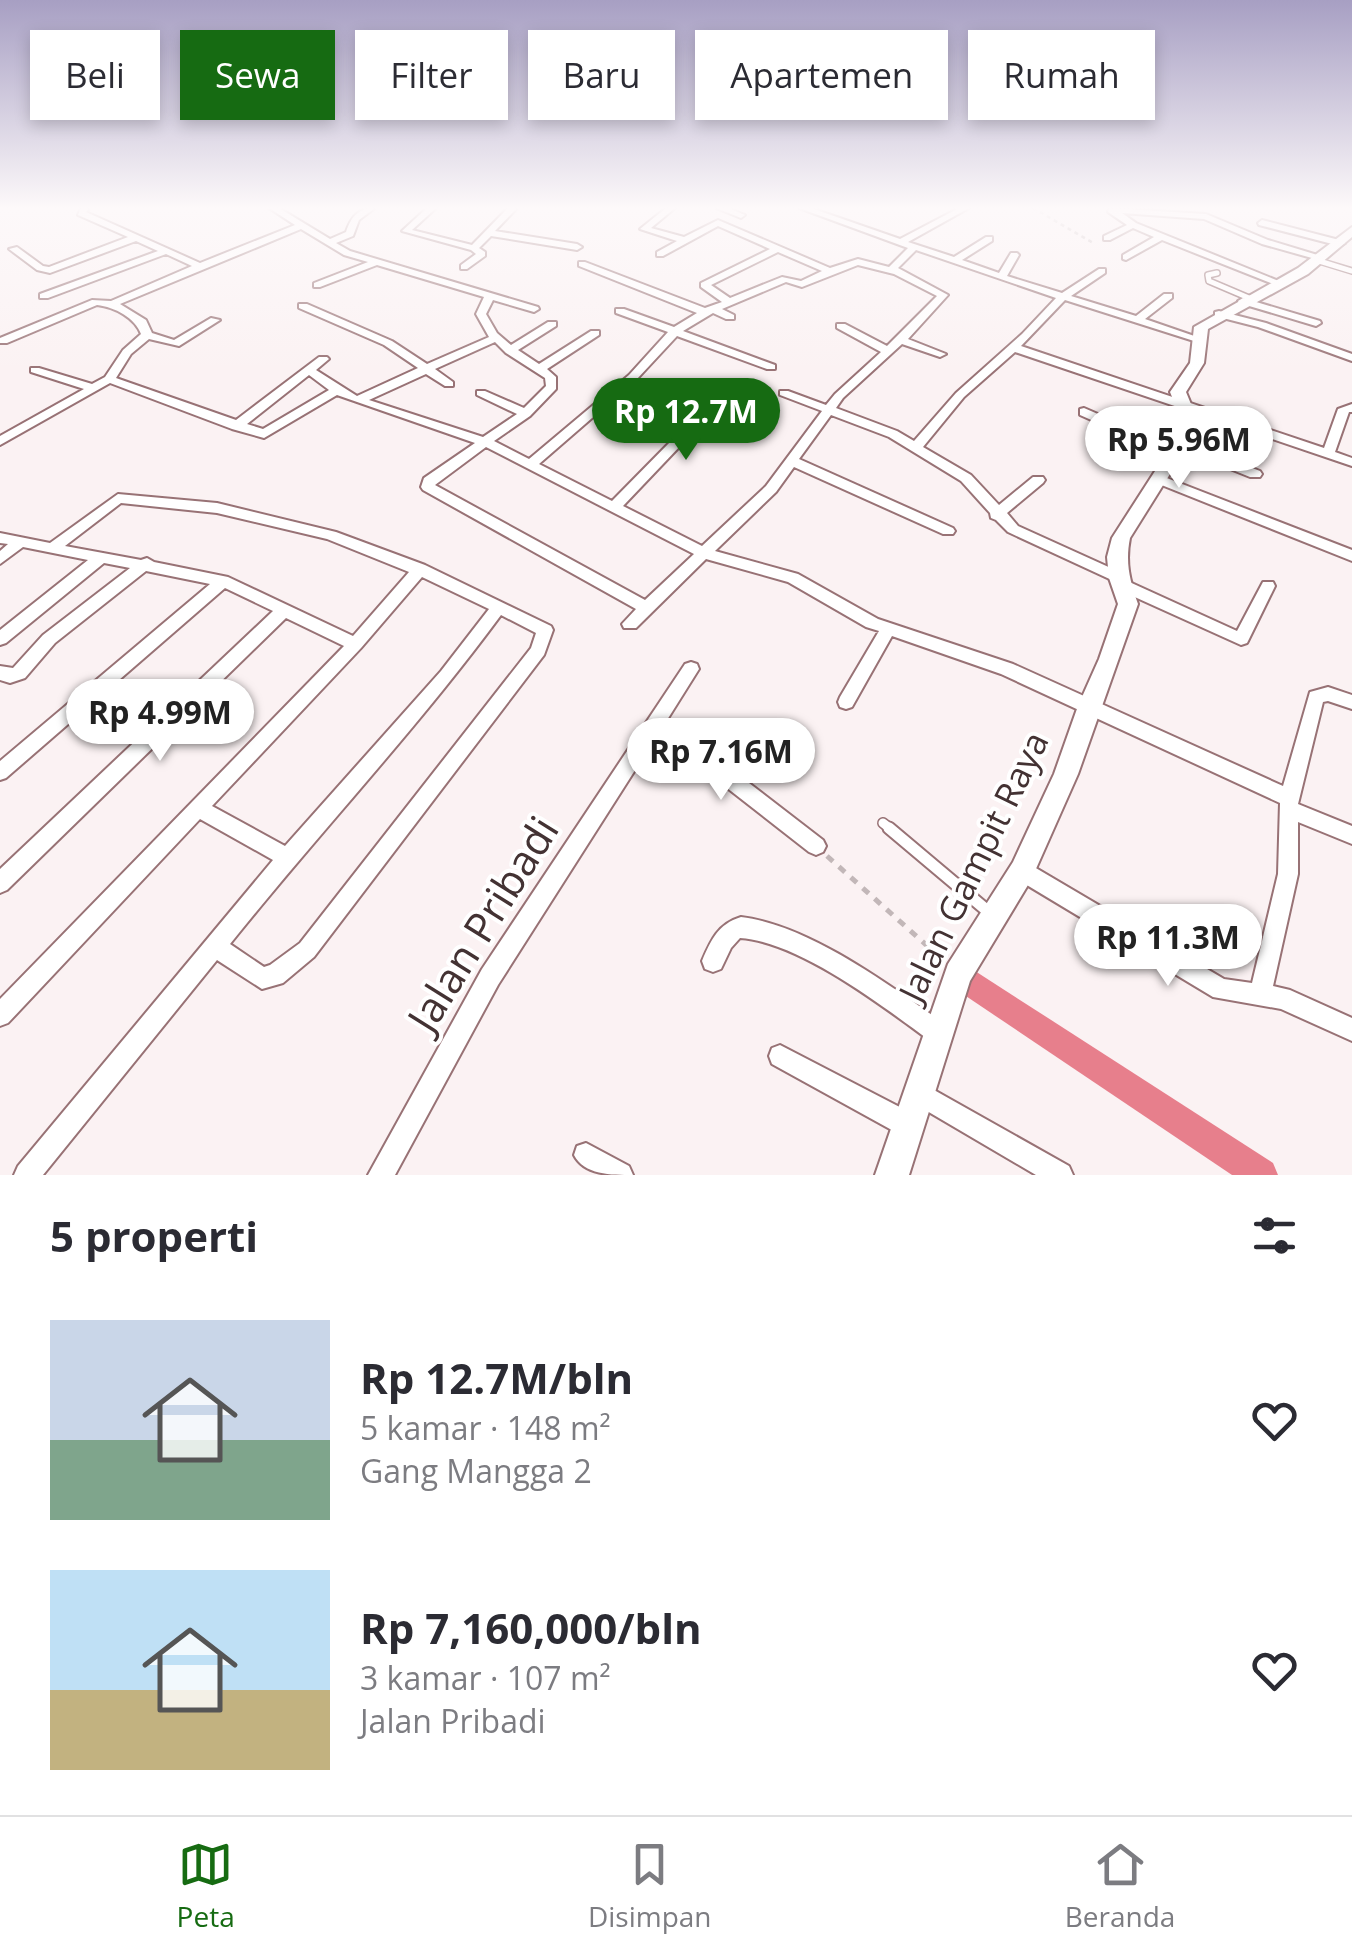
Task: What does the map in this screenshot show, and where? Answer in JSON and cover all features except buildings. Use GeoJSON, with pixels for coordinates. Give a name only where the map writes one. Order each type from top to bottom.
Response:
{"type":"FeatureCollection","features":[{"type":"Feature","properties":{"kind":"street"},"geometry":{"type":"LineString","coordinates":[[33,263],[50,270],[69,263]]}},
{"type":"Feature","properties":{"kind":"street"},"geometry":{"type":"LineString","coordinates":[[44,296],[133,263]]}},
{"type":"Feature","properties":{"kind":"street"},"geometry":{"type":"LineString","coordinates":[[194,263],[200,266]]}},
{"type":"Feature","properties":{"kind":"street"},"geometry":{"type":"LineString","coordinates":[[112,304],[208,263]]}},
{"type":"Feature","properties":{"kind":"street"},"geometry":{"type":"LineString","coordinates":[[318,284],[375,263]]}},
{"type":"Feature","properties":{"kind":"street"},"geometry":{"type":"LineString","coordinates":[[380,263],[534,309]]}},
{"type":"Feature","properties":{"kind":"street"},"geometry":{"type":"LineString","coordinates":[[464,267],[470,263]]}},
{"type":"Feature","properties":{"kind":"street"},"geometry":{"type":"LineString","coordinates":[[728,301],[704,285],[749,263]]}},
{"type":"Feature","properties":{"kind":"street"},"geometry":{"type":"LineString","coordinates":[[809,263],[830,271]]}},
{"type":"Feature","properties":{"kind":"street"},"geometry":{"type":"LineString","coordinates":[[531,464],[632,377],[674,331],[728,301],[785,279],[802,284],[855,263]]}},
{"type":"Feature","properties":{"kind":"street"},"geometry":{"type":"LineString","coordinates":[[630,624],[794,462],[850,386],[943,294],[934,286],[861,263]]}},
{"type":"Feature","properties":{"kind":"street"},"geometry":{"type":"LineString","coordinates":[[894,272],[892,268],[897,263]]}},
{"type":"Feature","properties":{"kind":"street"},"geometry":{"type":"LineString","coordinates":[[958,263],[1198,339]]}},
{"type":"Feature","properties":{"kind":"street"},"geometry":{"type":"LineString","coordinates":[[1000,277],[1009,263]]}},
{"type":"Feature","properties":{"kind":"street"},"geometry":{"type":"LineString","coordinates":[[1248,263],[1294,277]]}},
{"type":"Feature","properties":{"kind":"street"},"geometry":{"type":"LineString","coordinates":[[1179,449],[1192,426],[1178,392],[1197,363],[1201,327],[1313,263]]}},
{"type":"Feature","properties":{"kind":"street"},"geometry":{"type":"LineString","coordinates":[[582,264],[730,316]]}},
{"type":"Feature","properties":{"kind":"street"},"geometry":{"type":"LineString","coordinates":[[915,448],[960,395],[1062,297],[1102,271]]}},
{"type":"Feature","properties":{"kind":"street"},"geometry":{"type":"LineString","coordinates":[[490,296],[482,314],[495,338],[550,377],[552,388],[526,414],[429,481],[428,487],[646,608]]}},
{"type":"Feature","properties":{"kind":"street"},"geometry":{"type":"LineString","coordinates":[[1136,321],[1168,296]]}},
{"type":"Feature","properties":{"kind":"street"},"geometry":{"type":"LineString","coordinates":[[1246,300],[1316,323]]}},
{"type":"Feature","properties":{"kind":"street"},"geometry":{"type":"LineString","coordinates":[[4,341],[96,302],[112,304],[142,322],[148,335],[175,344],[216,320]]}},
{"type":"Feature","properties":{"kind":"street"},"geometry":{"type":"LineString","coordinates":[[302,306],[388,342],[449,384]]}},
{"type":"Feature","properties":{"kind":"street"},"geometry":{"type":"LineString","coordinates":[[620,311],[771,367]]}},
{"type":"Feature","properties":{"kind":"street"},"geometry":{"type":"LineString","coordinates":[[1219,314],[1262,325],[1352,358]]}},
{"type":"Feature","properties":{"kind":"street"},"geometry":{"type":"LineString","coordinates":[[510,351],[552,324]]}},
{"type":"Feature","properties":{"kind":"street"},"geometry":{"type":"LineString","coordinates":[[841,326],[887,351]]}},
{"type":"Feature","properties":{"kind":"street"},"geometry":{"type":"LineString","coordinates":[[539,368],[595,333]]}},
{"type":"Feature","properties":{"kind":"street"},"geometry":{"type":"LineString","coordinates":[[0,440],[109,379],[127,352],[148,335]]}},
{"type":"Feature","properties":{"kind":"street"},"geometry":{"type":"LineString","coordinates":[[358,400],[495,338]]}},
{"type":"Feature","properties":{"kind":"street"},"geometry":{"type":"LineString","coordinates":[[900,340],[940,354]]}},
{"type":"Feature","properties":{"kind":"street"},"geometry":{"type":"LineString","coordinates":[[1012,347],[1352,462]]}},
{"type":"Feature","properties":{"kind":"street"},"geometry":{"type":"LineString","coordinates":[[236,426],[323,360]]}},
{"type":"Feature","properties":{"kind":"street"},"geometry":{"type":"LineString","coordinates":[[35,370],[92,387]]}},
{"type":"Feature","properties":{"kind":"street"},"geometry":{"type":"LineString","coordinates":[[310,370],[336,390],[358,400],[488,442],[705,554],[793,578],[888,630],[1007,669],[1352,835]]}},
{"type":"Feature","properties":{"kind":"street"},"geometry":{"type":"LineString","coordinates":[[1084,390],[1096,375]]}},
{"type":"Feature","properties":{"kind":"street"},"geometry":{"type":"LineString","coordinates":[[109,379],[145,389],[256,433],[271,433],[336,390]]}},
{"type":"Feature","properties":{"kind":"street"},"geometry":{"type":"LineString","coordinates":[[481,393],[526,414]]}},
{"type":"Feature","properties":{"kind":"street"},"geometry":{"type":"LineString","coordinates":[[614,508],[678,441],[734,393]]}},
{"type":"Feature","properties":{"kind":"street"},"geometry":{"type":"LineString","coordinates":[[784,393],[875,426],[966,478],[996,515],[1019,532],[1241,639],[1268,586]]}},
{"type":"Feature","properties":{"kind":"street"},"geometry":{"type":"LineString","coordinates":[[1328,454],[1344,410],[1352,408]]}},
{"type":"Feature","properties":{"kind":"street"},"geometry":{"type":"LineString","coordinates":[[1084,412],[1255,474]]}},
{"type":"Feature","properties":{"kind":"street","name":"Jalan Gampit Raya"},"geometry":{"type":"LineString","coordinates":[[892,1175],[958,974],[1022,871],[1066,774],[1088,706],[1123,623],[1128,604],[1117,556],[1121,538],[1179,449]]}},
{"type":"Feature","properties":{"kind":"street"},"geometry":{"type":"LineString","coordinates":[[794,462],[948,531]]}},
{"type":"Feature","properties":{"kind":"street"},"geometry":{"type":"LineString","coordinates":[[1158,479],[1352,556]]}},
{"type":"Feature","properties":{"kind":"street"},"geometry":{"type":"LineString","coordinates":[[996,515],[1038,480]]}},
{"type":"Feature","properties":{"kind":"street"},"geometry":{"type":"LineString","coordinates":[[54,547],[112,501],[125,497],[217,508],[331,535],[420,570],[544,630],[538,651],[307,950],[275,975],[262,978],[215,946]]}},
{"type":"Feature","properties":{"kind":"street"},"geometry":{"type":"LineString","coordinates":[[0,538],[222,580],[355,644]]}},
{"type":"Feature","properties":{"kind":"street"},"geometry":{"type":"LineString","coordinates":[[0,559],[20,544]]}},
{"type":"Feature","properties":{"kind":"street"},"geometry":{"type":"LineString","coordinates":[[0,638],[102,557]]}},
{"type":"Feature","properties":{"kind":"street"},"geometry":{"type":"LineString","coordinates":[[0,673],[19,673],[49,639],[147,564]]}},
{"type":"Feature","properties":{"kind":"street"},"geometry":{"type":"LineString","coordinates":[[0,1014],[355,644],[420,570]]}},
{"type":"Feature","properties":{"kind":"street"},"geometry":{"type":"LineString","coordinates":[[0,772],[222,580]]}},
{"type":"Feature","properties":{"kind":"street"},"geometry":{"type":"LineString","coordinates":[[27,1175],[287,858],[447,676],[499,607]]}},
{"type":"Feature","properties":{"kind":"street"},"geometry":{"type":"LineString","coordinates":[[0,883],[285,609]]}},
{"type":"Feature","properties":{"kind":"street"},"geometry":{"type":"LineString","coordinates":[[846,702],[888,630]]}},
{"type":"Feature","properties":{"kind":"street","name":"Jalan Pribadi"},"geometry":{"type":"LineString","coordinates":[[380,1175],[490,977],[691,669]]}},
{"type":"Feature","properties":{"kind":"street"},"geometry":{"type":"LineString","coordinates":[[1261,992],[1288,874],[1289,804],[1316,696],[1328,694],[1352,702]]}},
{"type":"Feature","properties":{"kind":"street"},"geometry":{"type":"LineString","coordinates":[[655,721],[816,846]]}},
{"type":"Feature","properties":{"kind":"street"},"geometry":{"type":"LineString","coordinates":[[199,808],[287,858]]}},
{"type":"Feature","properties":{"kind":"street"},"geometry":{"type":"LineString","coordinates":[[1022,871],[1221,988],[1261,992],[1304,1005],[1352,1030]]}},
{"type":"Feature","properties":{"kind":"street"},"geometry":{"type":"LineString","coordinates":[[712,961],[725,937],[735,928],[744,926],[770,934],[825,959],[937,1032]]}},
{"type":"Feature","properties":{"kind":"street"},"geometry":{"type":"LineString","coordinates":[[780,1056],[908,1125]]}},
{"type":"Feature","properties":{"kind":"street"},"geometry":{"type":"LineString","coordinates":[[918,1093],[1060,1175]]}},
{"type":"Feature","properties":{"kind":"street"},"geometry":{"type":"LineString","coordinates":[[586,1155],[620,1175]]}},
{"type":"Feature","properties":{"kind":"lane"},"geometry":{"type":"LineString","coordinates":[[1216,273],[1208,275],[1209,281],[1246,300]]}},
{"type":"Feature","properties":{"kind":"lane"},"geometry":{"type":"LineString","coordinates":[[883,823],[993,916]]}},
{"type":"Feature","properties":{"kind":"path"},"geometry":{"type":"LineString","coordinates":[[816,846],[958,974]]}},
{"type":"Feature","properties":{"kind":"waterway"},"geometry":{"type":"LineString","coordinates":[[958,974],[1261,1175]]}}]}
